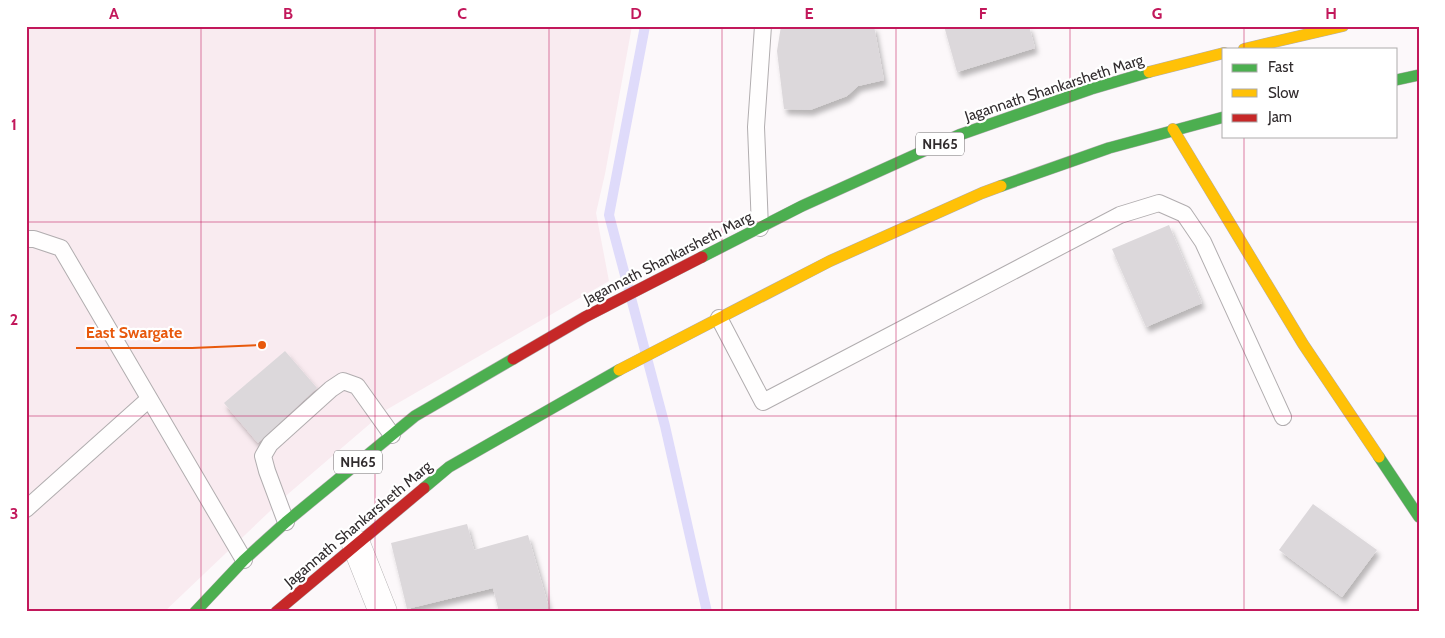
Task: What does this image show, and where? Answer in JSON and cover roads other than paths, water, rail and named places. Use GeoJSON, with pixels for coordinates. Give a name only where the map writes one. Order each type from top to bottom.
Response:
{"type":"FeatureCollection","features":[{"type":"Feature","properties":{"kind":"main road"},"geometry":{"type":"LineString","coordinates":[[1248,48],[1343,26]]}},
{"type":"Feature","properties":{"kind":"main road","name":"Jagannath Shankarsheth Marg"},"geometry":{"type":"LineString","coordinates":[[195,612],[244,560],[286,522],[415,416],[586,317],[802,206],[959,135],[1091,89],[1192,60],[1222,53]]}},
{"type":"Feature","properties":{"kind":"main road"},"geometry":{"type":"LineString","coordinates":[[1398,80],[1419,75]]}},
{"type":"Feature","properties":{"kind":"main road","name":"Jagannath Shankarsheth Marg"},"geometry":{"type":"LineString","coordinates":[[276,612],[449,468],[617,371],[830,261],[982,192],[1109,148],[1173,129],[1222,117]]}},
{"type":"Feature","properties":{"kind":"main road"},"geometry":{"type":"LineString","coordinates":[[1173,129],[1303,344],[1419,517]]}},
{"type":"Feature","properties":{"kind":"street"},"geometry":{"type":"LineString","coordinates":[[356,544],[383,612]]}},
{"type":"Feature","properties":{"kind":"lane"},"geometry":{"type":"LineString","coordinates":[[760,228],[756,128],[764,26]]}},
{"type":"Feature","properties":{"kind":"lane"},"geometry":{"type":"LineString","coordinates":[[719,318],[763,402],[1120,215],[1159,203],[1184,214],[1203,242],[1283,417]]}},
{"type":"Feature","properties":{"kind":"lane"},"geometry":{"type":"LineString","coordinates":[[26,239],[34,239],[61,248],[244,560]]}},
{"type":"Feature","properties":{"kind":"lane"},"geometry":{"type":"LineString","coordinates":[[286,522],[267,471],[264,456],[270,444],[332,389],[343,381],[357,386],[392,435]]}},
{"type":"Feature","properties":{"kind":"lane"},"geometry":{"type":"LineString","coordinates":[[26,509],[150,399]]}},
{"type":"Feature","properties":{"kind":"waterway"},"geometry":{"type":"LineString","coordinates":[[645,26],[609,215],[665,426],[707,612]]}},
{"type":"Feature","properties":{"kind":"place","name":"East Swargate"},"geometry":{"type":"Point","coordinates":[262,345]}}]}
